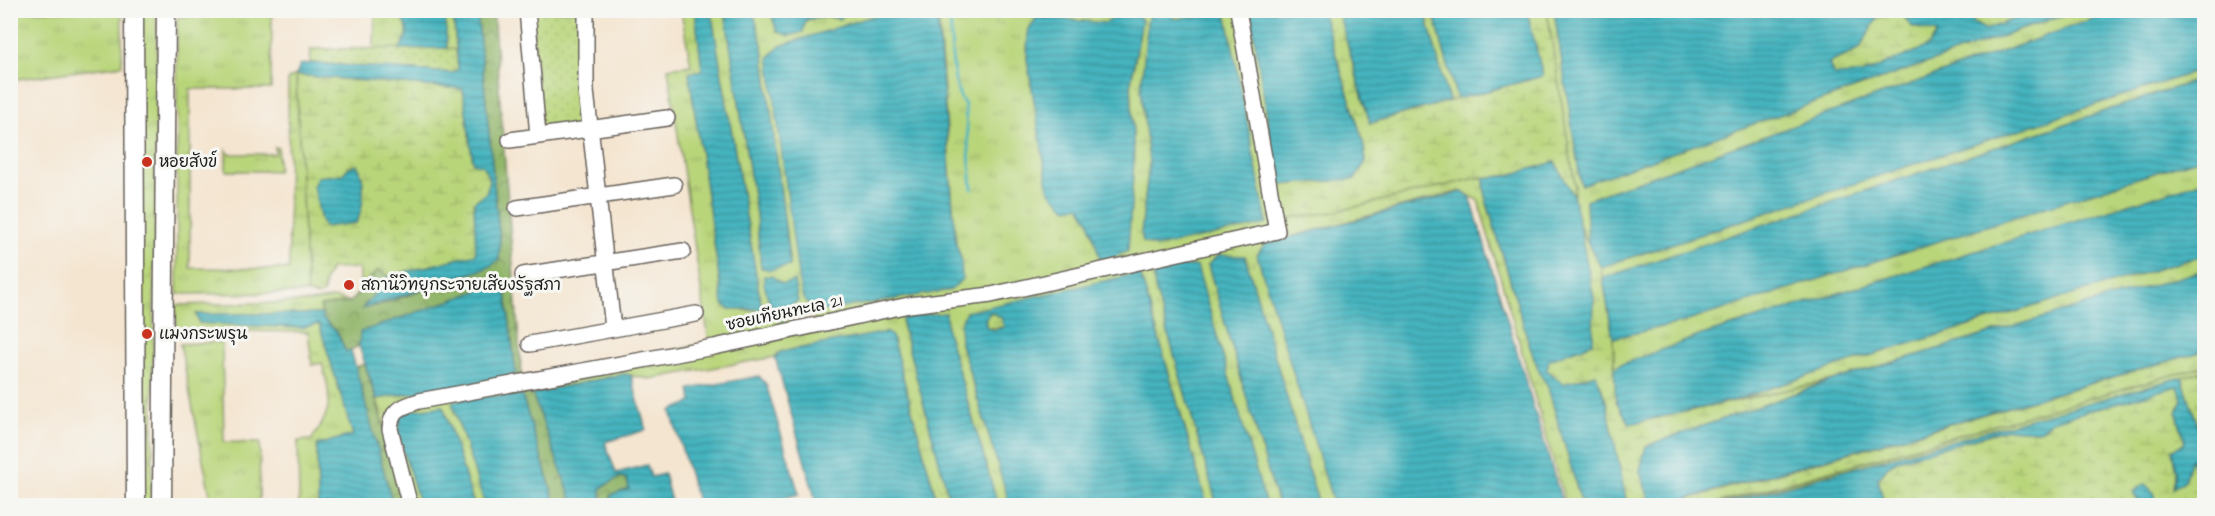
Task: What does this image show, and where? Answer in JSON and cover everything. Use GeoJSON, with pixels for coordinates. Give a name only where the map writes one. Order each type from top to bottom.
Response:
{"type":"FeatureCollection","features":[{"type":"Feature","properties":{"kind":"main road"},"geometry":{"type":"LineString","coordinates":[[134,10],[136,506]]}},
{"type":"Feature","properties":{"kind":"main road"},"geometry":{"type":"LineString","coordinates":[[162,506],[166,10]]}},
{"type":"Feature","properties":{"kind":"main road"},"geometry":{"type":"LineString","coordinates":[[155,506],[162,377]]}},
{"type":"Feature","properties":{"kind":"street"},"geometry":{"type":"LineString","coordinates":[[527,10],[538,136]]}},
{"type":"Feature","properties":{"kind":"street"},"geometry":{"type":"LineString","coordinates":[[586,10],[585,91],[613,328]]}},
{"type":"Feature","properties":{"kind":"street","name":"ซอยเทียนทะเล 21"},"geometry":{"type":"LineString","coordinates":[[411,506],[390,429],[391,417],[396,410],[419,402],[714,346],[918,303],[991,295],[1277,231],[1238,10]]}},
{"type":"Feature","properties":{"kind":"street"},"geometry":{"type":"LineString","coordinates":[[510,140],[667,118]]}},
{"type":"Feature","properties":{"kind":"street"},"geometry":{"type":"LineString","coordinates":[[517,208],[674,185]]}},
{"type":"Feature","properties":{"kind":"street"},"geometry":{"type":"LineString","coordinates":[[523,275],[684,251]]}},
{"type":"Feature","properties":{"kind":"street"},"geometry":{"type":"LineString","coordinates":[[530,344],[696,314]]}},
{"type":"Feature","properties":{"kind":"green space"},"geometry":{"type":"Polygon","coordinates":[[[10,11],[122,11],[122,65],[11,80],[10,11]]]}},
{"type":"Feature","properties":{"kind":"green space"},"geometry":{"type":"Polygon","coordinates":[[[140,11],[157,11],[152,506],[142,505],[140,11]]]}},
{"type":"Feature","properties":{"kind":"green space"},"geometry":{"type":"Polygon","coordinates":[[[272,11],[271,89],[190,89],[190,268],[289,269],[288,79],[296,75],[307,293],[177,294],[177,17],[272,11]]]}},
{"type":"Feature","properties":{"kind":"green space"},"geometry":{"type":"Polygon","coordinates":[[[375,11],[453,11],[456,50],[374,49],[375,11]]]}},
{"type":"Feature","properties":{"kind":"green space"},"geometry":{"type":"Polygon","coordinates":[[[477,11],[493,11],[522,380],[516,374],[505,285],[492,286],[361,332],[359,346],[346,352],[337,332],[323,319],[320,306],[350,302],[378,270],[390,276],[363,308],[380,305],[487,268],[499,260],[500,243],[477,11]]]}},
{"type":"Feature","properties":{"kind":"green space"},"geometry":{"type":"Polygon","coordinates":[[[531,11],[581,11],[583,126],[541,131],[531,11]]]}},
{"type":"Feature","properties":{"kind":"green space"},"geometry":{"type":"Polygon","coordinates":[[[681,11],[695,11],[702,70],[689,73],[723,303],[748,311],[762,309],[711,11],[725,11],[756,214],[761,268],[790,266],[763,48],[753,11],[770,11],[777,31],[815,18],[839,19],[846,11],[891,11],[780,46],[932,293],[951,290],[961,258],[956,244],[938,14],[934,11],[1117,11],[1117,17],[1106,23],[1037,17],[1028,31],[1027,59],[1049,191],[1080,205],[1089,221],[1100,258],[1134,161],[1131,82],[1142,20],[1134,11],[1250,11],[1284,219],[1334,212],[1484,178],[1485,196],[1530,347],[1541,376],[1547,384],[1582,505],[1566,505],[1478,200],[1460,191],[1265,244],[1257,255],[1334,505],[1319,505],[1245,256],[1208,265],[1278,505],[1266,505],[1175,266],[1154,275],[1155,288],[1217,505],[1207,505],[1140,273],[961,344],[1010,505],[998,505],[947,331],[946,313],[902,324],[951,505],[938,505],[892,337],[887,332],[780,352],[775,357],[649,379],[624,374],[522,395],[470,397],[452,402],[485,505],[474,505],[443,406],[398,434],[420,505],[407,505],[377,399],[502,379],[516,374],[522,380],[709,343],[668,68],[691,65],[681,11]],[[1226,12],[1174,19],[1149,164],[1141,233],[1226,12]],[[805,307],[790,310],[791,324],[814,321],[805,307]]]}},
{"type":"Feature","properties":{"kind":"green space"},"geometry":{"type":"Polygon","coordinates":[[[1322,11],[1338,11],[1370,123],[1542,76],[1527,11],[1547,11],[1575,186],[1573,195],[1555,162],[1506,176],[1476,178],[1334,212],[1284,219],[1278,185],[1355,179],[1366,161],[1363,141],[1322,11]]]}},
{"type":"Feature","properties":{"kind":"green space"},"geometry":{"type":"Polygon","coordinates":[[[1425,11],[1433,11],[1457,99],[1449,101],[1425,11]]]}},
{"type":"Feature","properties":{"kind":"green space"},"geometry":{"type":"Polygon","coordinates":[[[1547,11],[1554,11],[1581,185],[2074,11],[2115,11],[1586,200],[1588,243],[1575,208],[1575,186],[1547,11]]]}},
{"type":"Feature","properties":{"kind":"green space"},"geometry":{"type":"Polygon","coordinates":[[[1886,11],[1900,11],[1911,26],[1937,33],[1929,46],[1862,74],[1833,75],[1829,63],[1859,50],[1877,18],[1886,11]]]}},
{"type":"Feature","properties":{"kind":"green space"},"geometry":{"type":"Polygon","coordinates":[[[1978,11],[2034,11],[1986,30],[1972,22],[1978,11]]]}},
{"type":"Feature","properties":{"kind":"green space"},"geometry":{"type":"Polygon","coordinates":[[[447,48],[456,50],[458,69],[453,73],[310,63],[311,49],[447,48]]]}},
{"type":"Feature","properties":{"kind":"green space"},"geometry":{"type":"Polygon","coordinates":[[[2204,69],[2204,78],[1603,278],[1601,267],[2204,69]]]}},
{"type":"Feature","properties":{"kind":"green space"},"geometry":{"type":"Polygon","coordinates":[[[296,75],[463,89],[473,163],[483,166],[490,181],[486,193],[474,202],[477,254],[390,276],[378,270],[361,287],[359,268],[331,269],[325,280],[324,292],[318,296],[307,293],[296,75]],[[349,167],[343,174],[327,177],[319,208],[324,226],[356,223],[362,193],[360,169],[349,167]]]}},
{"type":"Feature","properties":{"kind":"green space"},"geometry":{"type":"Polygon","coordinates":[[[275,147],[278,148],[278,171],[226,171],[226,149],[229,154],[275,154],[275,147]]]}},
{"type":"Feature","properties":{"kind":"green space"},"geometry":{"type":"Polygon","coordinates":[[[2204,157],[2204,181],[1702,335],[1614,369],[1613,338],[1684,322],[2204,157]]]}},
{"type":"Feature","properties":{"kind":"green space"},"geometry":{"type":"Polygon","coordinates":[[[1579,227],[1601,267],[1613,338],[1616,401],[1630,424],[1833,380],[1646,446],[1640,471],[1651,505],[1627,506],[1607,404],[1596,374],[1563,384],[1547,371],[1548,360],[1594,298],[1579,227]]]}},
{"type":"Feature","properties":{"kind":"green space"},"geometry":{"type":"Polygon","coordinates":[[[2204,255],[2204,270],[1833,380],[1732,401],[1859,359],[2204,255]]]}},
{"type":"Feature","properties":{"kind":"green space"},"geometry":{"type":"Polygon","coordinates":[[[335,298],[350,302],[320,306],[322,314],[196,314],[199,323],[301,328],[319,324],[353,435],[317,445],[318,505],[299,505],[298,441],[311,440],[324,420],[329,403],[322,363],[312,365],[308,332],[177,330],[175,305],[310,302],[335,298]]]}},
{"type":"Feature","properties":{"kind":"green space"},"geometry":{"type":"Polygon","coordinates":[[[990,312],[1001,317],[1004,327],[987,328],[985,320],[990,312]]]}},
{"type":"Feature","properties":{"kind":"green space"},"geometry":{"type":"Polygon","coordinates":[[[222,342],[224,442],[260,443],[259,505],[212,505],[180,344],[222,342]]]}},
{"type":"Feature","properties":{"kind":"green space"},"geometry":{"type":"Polygon","coordinates":[[[2204,351],[2204,366],[1709,505],[1664,506],[2204,351]]]}},
{"type":"Feature","properties":{"kind":"green space"},"geometry":{"type":"Polygon","coordinates":[[[365,364],[407,505],[393,505],[355,367],[365,364]]]}},
{"type":"Feature","properties":{"kind":"green space"},"geometry":{"type":"Polygon","coordinates":[[[2204,366],[2204,371],[1720,505],[1709,506],[2204,366]]]}},
{"type":"Feature","properties":{"kind":"green space"},"geometry":{"type":"Polygon","coordinates":[[[2204,371],[2204,445],[2182,377],[2204,371]]]}},
{"type":"Feature","properties":{"kind":"green space"},"geometry":{"type":"Polygon","coordinates":[[[2178,386],[2182,398],[2177,413],[2185,443],[2172,451],[2176,471],[2173,487],[2184,481],[2191,458],[2204,493],[2204,497],[2190,505],[2157,505],[2154,493],[2134,492],[2141,505],[1884,504],[1878,479],[1887,467],[1898,460],[2008,429],[2039,431],[2052,421],[2160,389],[2178,386]]]}},
{"type":"Feature","properties":{"kind":"green space"},"geometry":{"type":"Polygon","coordinates":[[[532,393],[573,503],[583,500],[585,505],[556,505],[522,395],[532,393]]]}},
{"type":"Feature","properties":{"kind":"green space"},"geometry":{"type":"Polygon","coordinates":[[[620,477],[627,479],[629,489],[606,503],[599,492],[601,488],[620,477]]]}},
{"type":"Feature","properties":{"kind":"water"},"geometry":{"type":"Polygon","coordinates":[[[770,10],[846,11],[839,19],[829,16],[806,20],[803,32],[789,36],[777,31],[770,10]]]}},
{"type":"Feature","properties":{"kind":"water"},"geometry":{"type":"Polygon","coordinates":[[[891,10],[934,11],[937,14],[956,244],[961,258],[962,279],[951,290],[815,312],[803,298],[799,283],[769,57],[780,46],[891,10]]]}},
{"type":"Feature","properties":{"kind":"water"},"geometry":{"type":"Polygon","coordinates":[[[1134,10],[1142,20],[1131,82],[1134,161],[1128,251],[1112,258],[1100,259],[1089,221],[1080,206],[1067,208],[1049,191],[1027,59],[1028,31],[1037,17],[1105,23],[1117,17],[1117,11],[1134,10]]]}},
{"type":"Feature","properties":{"kind":"water"},"geometry":{"type":"Polygon","coordinates":[[[399,11],[445,11],[447,48],[400,49],[408,32],[399,11]]]}},
{"type":"Feature","properties":{"kind":"water"},"geometry":{"type":"Polygon","coordinates":[[[453,11],[477,11],[500,243],[499,260],[487,268],[362,309],[390,276],[476,254],[474,202],[486,193],[490,181],[483,166],[473,163],[463,89],[296,75],[300,65],[312,63],[453,73],[458,69],[453,11]]]}},
{"type":"Feature","properties":{"kind":"water"},"geometry":{"type":"Polygon","coordinates":[[[695,11],[711,11],[762,309],[729,309],[723,304],[689,73],[702,70],[695,11]]]}},
{"type":"Feature","properties":{"kind":"water"},"geometry":{"type":"Polygon","coordinates":[[[725,11],[753,11],[763,48],[790,266],[770,270],[761,268],[756,214],[725,11]]]}},
{"type":"Feature","properties":{"kind":"water"},"geometry":{"type":"Polygon","coordinates":[[[1169,11],[1174,19],[1226,12],[1267,224],[1156,247],[1143,242],[1141,233],[1149,164],[1141,89],[1148,16],[1169,11]]]}},
{"type":"Feature","properties":{"kind":"water"},"geometry":{"type":"Polygon","coordinates":[[[1250,11],[1322,11],[1363,141],[1366,161],[1355,179],[1278,185],[1250,11]]]}},
{"type":"Feature","properties":{"kind":"water"},"geometry":{"type":"Polygon","coordinates":[[[1338,11],[1425,11],[1449,101],[1370,123],[1338,11]]]}},
{"type":"Feature","properties":{"kind":"water"},"geometry":{"type":"Polygon","coordinates":[[[1433,11],[1527,11],[1543,76],[1457,99],[1433,11]]]}},
{"type":"Feature","properties":{"kind":"water"},"geometry":{"type":"Polygon","coordinates":[[[1554,11],[1886,11],[1877,18],[1859,50],[1829,63],[1833,75],[1862,74],[1929,46],[1937,33],[1911,26],[1900,11],[1978,11],[1972,22],[1986,30],[2034,11],[2074,11],[1581,185],[1554,11]]]}},
{"type":"Feature","properties":{"kind":"water"},"geometry":{"type":"Polygon","coordinates":[[[2115,11],[2204,11],[2204,69],[1601,267],[1588,243],[1586,200],[2115,11]]]}},
{"type":"Feature","properties":{"kind":"water"},"geometry":{"type":"Polygon","coordinates":[[[2204,78],[2204,157],[1684,322],[1613,338],[1603,278],[2204,78]]]}},
{"type":"Feature","properties":{"kind":"water"},"geometry":{"type":"Polygon","coordinates":[[[1555,162],[1573,195],[1594,298],[1593,343],[1549,360],[1547,370],[1563,384],[1596,374],[1607,404],[1627,505],[1582,505],[1547,384],[1541,376],[1530,347],[1485,196],[1484,178],[1506,176],[1555,162]]]}},
{"type":"Feature","properties":{"kind":"water"},"geometry":{"type":"Polygon","coordinates":[[[357,165],[362,178],[363,194],[361,210],[356,223],[324,227],[313,187],[317,177],[343,174],[349,167],[357,165]]]}},
{"type":"Feature","properties":{"kind":"water"},"geometry":{"type":"Polygon","coordinates":[[[2204,181],[2204,255],[1859,359],[1732,401],[1630,424],[1616,401],[1614,369],[1620,365],[1702,335],[2204,181]]]}},
{"type":"Feature","properties":{"kind":"water"},"geometry":{"type":"Polygon","coordinates":[[[1462,192],[1470,196],[1563,505],[1334,505],[1257,255],[1265,244],[1462,192]]]}},
{"type":"Feature","properties":{"kind":"water"},"geometry":{"type":"Polygon","coordinates":[[[1218,255],[1245,256],[1319,505],[1278,505],[1208,265],[1218,255]]]}},
{"type":"Feature","properties":{"kind":"water"},"geometry":{"type":"Polygon","coordinates":[[[1175,266],[1197,266],[1266,505],[1217,505],[1155,288],[1153,275],[1175,266]]]}},
{"type":"Feature","properties":{"kind":"water"},"geometry":{"type":"Polygon","coordinates":[[[2204,270],[2204,351],[1664,505],[1651,505],[1640,471],[1646,446],[1833,380],[2204,270]]]}},
{"type":"Feature","properties":{"kind":"water"},"geometry":{"type":"Polygon","coordinates":[[[1140,273],[1207,505],[1010,505],[961,344],[960,324],[966,312],[1140,273]],[[990,312],[985,320],[987,328],[995,330],[1004,327],[1001,317],[990,312]]]}},
{"type":"Feature","properties":{"kind":"water"},"geometry":{"type":"Polygon","coordinates":[[[764,276],[772,276],[782,284],[794,281],[798,301],[787,308],[786,320],[779,320],[773,310],[766,293],[764,276]]]}},
{"type":"Feature","properties":{"kind":"water"},"geometry":{"type":"Polygon","coordinates":[[[505,285],[516,374],[502,379],[377,399],[359,346],[360,332],[492,286],[505,285]]]}},
{"type":"Feature","properties":{"kind":"water"},"geometry":{"type":"Polygon","coordinates":[[[946,313],[947,331],[998,505],[951,505],[902,324],[903,316],[946,313]]]}},
{"type":"Feature","properties":{"kind":"water"},"geometry":{"type":"Polygon","coordinates":[[[196,314],[322,314],[323,319],[337,332],[346,352],[351,350],[393,505],[318,505],[317,445],[353,435],[319,324],[301,328],[199,323],[196,314]]]}},
{"type":"Feature","properties":{"kind":"water"},"geometry":{"type":"Polygon","coordinates":[[[887,332],[892,337],[938,505],[817,505],[775,357],[780,352],[887,332]]]}},
{"type":"Feature","properties":{"kind":"water"},"geometry":{"type":"Polygon","coordinates":[[[624,374],[631,375],[646,430],[605,442],[616,473],[647,465],[651,477],[664,474],[672,505],[585,505],[583,500],[573,503],[532,393],[624,374]],[[620,477],[601,488],[601,499],[606,503],[611,502],[611,495],[629,489],[627,479],[620,477]]]}},
{"type":"Feature","properties":{"kind":"water"},"geometry":{"type":"Polygon","coordinates":[[[759,376],[766,384],[799,494],[757,505],[698,505],[671,411],[692,402],[690,389],[759,376]]]}},
{"type":"Feature","properties":{"kind":"water"},"geometry":{"type":"Polygon","coordinates":[[[2182,377],[2204,445],[2204,493],[2191,459],[2184,481],[2173,488],[2176,471],[2172,450],[2185,443],[2177,413],[2182,398],[2178,386],[2052,421],[2039,431],[2008,429],[1898,460],[1887,467],[1878,479],[1884,504],[1888,505],[1720,505],[2182,377]]]}},
{"type":"Feature","properties":{"kind":"water"},"geometry":{"type":"Polygon","coordinates":[[[522,395],[556,505],[485,505],[452,402],[470,397],[522,395]]]}},
{"type":"Feature","properties":{"kind":"water"},"geometry":{"type":"Polygon","coordinates":[[[443,406],[474,505],[420,505],[398,434],[401,412],[443,406]]]}},
{"type":"Feature","properties":{"kind":"water"},"geometry":{"type":"Polygon","coordinates":[[[2145,484],[2154,493],[2157,505],[2141,505],[2133,492],[2145,484]]]}},
{"type":"Feature","properties":{"kind":"waterway"},"geometry":{"type":"LineString","coordinates":[[950,10],[954,73],[956,85],[965,105],[972,189]]}},
{"type":"Feature","properties":{"kind":"waterway"},"geometry":{"type":"LineString","coordinates":[[1185,10],[1188,21]]}},
{"type":"Feature","properties":{"kind":"place","name":"หอยสังข์"},"geometry":{"type":"Point","coordinates":[147,162]}},
{"type":"Feature","properties":{"kind":"place","name":"สถานีวิทยุกระจายเสียงรัฐสภา"},"geometry":{"type":"Point","coordinates":[349,285]}},
{"type":"Feature","properties":{"kind":"place","name":"แมงกระพรุน"},"geometry":{"type":"Point","coordinates":[147,334]}}]}
